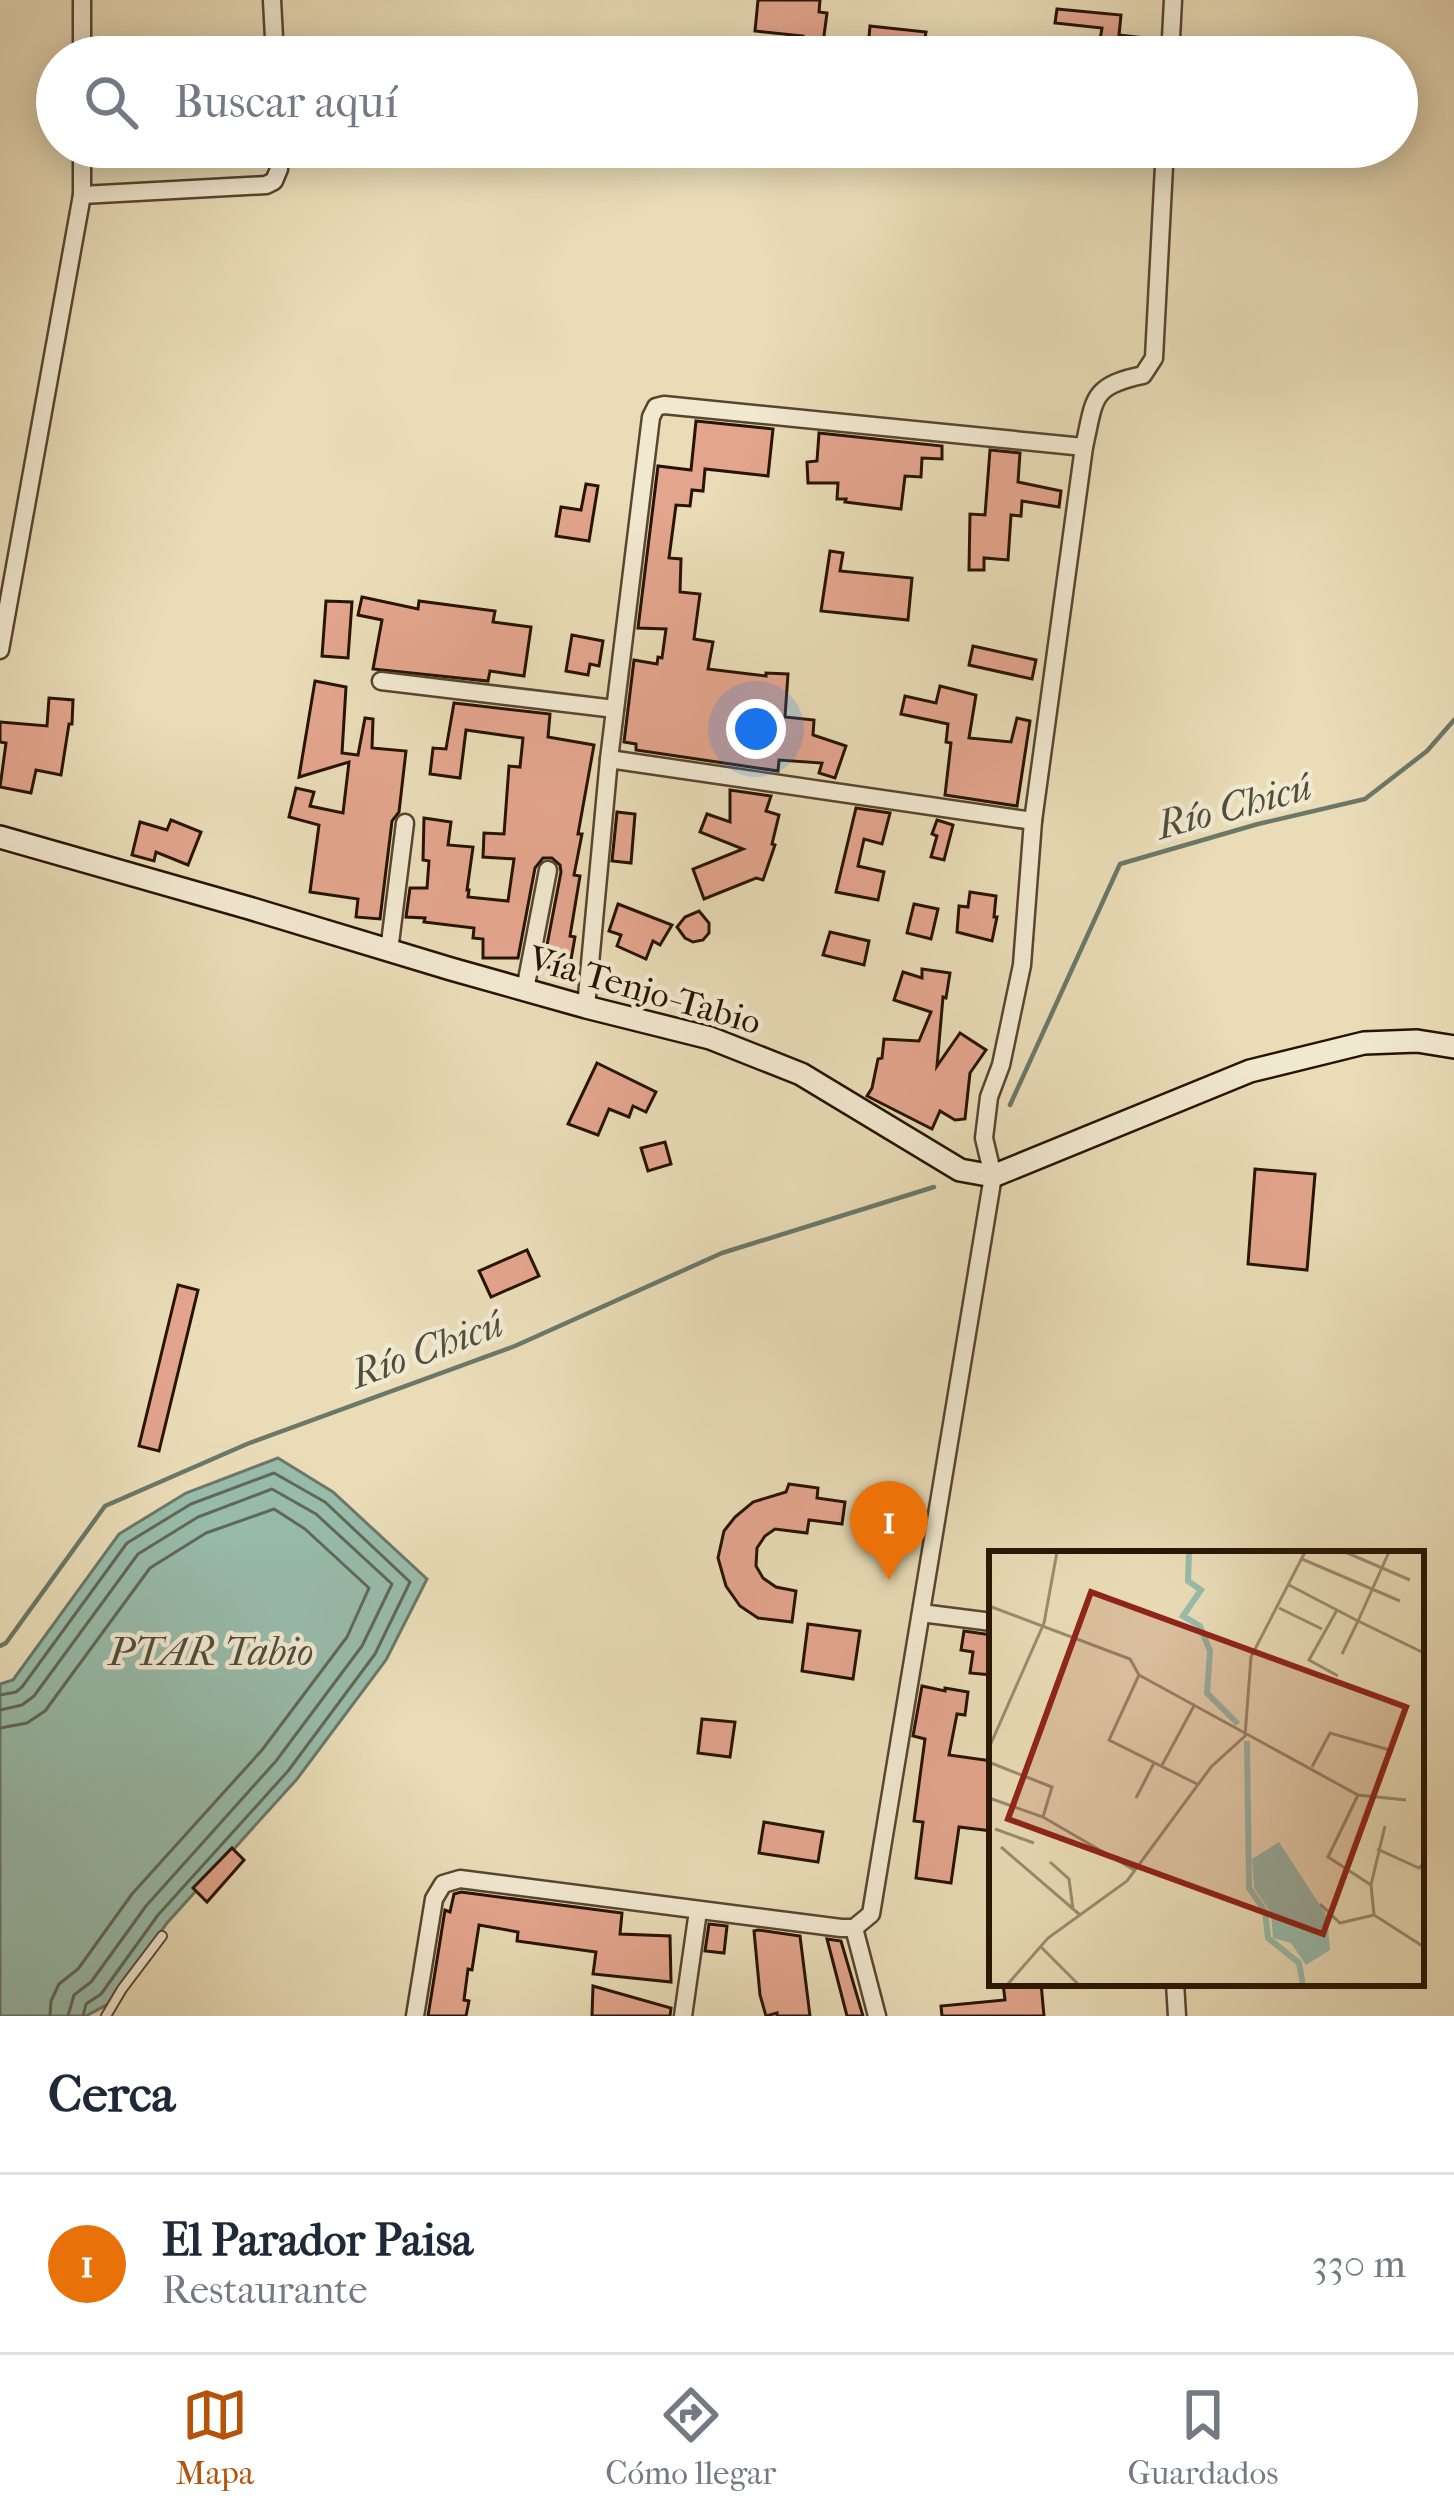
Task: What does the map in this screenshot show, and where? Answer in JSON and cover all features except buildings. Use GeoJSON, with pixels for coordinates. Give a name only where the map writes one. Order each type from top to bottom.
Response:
{"type":"FeatureCollection","features":[{"type":"Feature","properties":{"kind":"main road","name":"Vía Tenjo-Tabio"},"geometry":{"type":"LineString","coordinates":[[0,837],[525,991],[710,1038],[771,1060],[826,1088],[960,1170],[994,1176]]}},
{"type":"Feature","properties":{"kind":"main road"},"geometry":{"type":"LineString","coordinates":[[994,1176],[1250,1071],[1364,1043],[1417,1041],[1454,1047]]}},
{"type":"Feature","properties":{"kind":"street"},"geometry":{"type":"LineString","coordinates":[[82,0],[82,36]]}},
{"type":"Feature","properties":{"kind":"street"},"geometry":{"type":"LineString","coordinates":[[272,0],[273,36]]}},
{"type":"Feature","properties":{"kind":"street"},"geometry":{"type":"LineString","coordinates":[[1171,36],[1173,0]]}},
{"type":"Feature","properties":{"kind":"street"},"geometry":{"type":"LineString","coordinates":[[0,650],[82,195],[82,168]]}},
{"type":"Feature","properties":{"kind":"street"},"geometry":{"type":"LineString","coordinates":[[82,195],[266,185],[274,181],[279,168]]}},
{"type":"Feature","properties":{"kind":"street"},"geometry":{"type":"LineString","coordinates":[[415,2016],[434,1899],[443,1884],[460,1879],[854,1928],[872,1914],[994,1176],[984,1138],[1022,965],[1034,821],[1084,447],[1095,400],[1105,386],[1143,375],[1154,358],[1164,168]]}},
{"type":"Feature","properties":{"kind":"street"},"geometry":{"type":"LineString","coordinates":[[586,1007],[608,759],[651,417],[656,407],[1084,447]]}},
{"type":"Feature","properties":{"kind":"street"},"geometry":{"type":"LineString","coordinates":[[381,681],[615,709]]}},
{"type":"Feature","properties":{"kind":"street"},"geometry":{"type":"LineString","coordinates":[[608,759],[1034,821]]}},
{"type":"Feature","properties":{"kind":"street"},"geometry":{"type":"LineString","coordinates":[[389,951],[405,823]]}},
{"type":"Feature","properties":{"kind":"street"},"geometry":{"type":"LineString","coordinates":[[525,991],[548,869]]}},
{"type":"Feature","properties":{"kind":"street"},"geometry":{"type":"LineString","coordinates":[[921,1613],[989,1622]]}},
{"type":"Feature","properties":{"kind":"street"},"geometry":{"type":"LineString","coordinates":[[683,2016],[698,1910]]}},
{"type":"Feature","properties":{"kind":"street"},"geometry":{"type":"LineString","coordinates":[[854,1928],[877,2016]]}},
{"type":"Feature","properties":{"kind":"street"},"geometry":{"type":"LineString","coordinates":[[1175,1986],[1177,2016]]}},
{"type":"Feature","properties":{"kind":"lane"},"geometry":{"type":"LineString","coordinates":[[106,2016],[162,1936]]}},
{"type":"Feature","properties":{"kind":"water","name":"PTAR Tabio"},"geometry":{"type":"Polygon","coordinates":[[[278,1458],[333,1492],[427,1579],[386,1660],[297,1779],[167,1923],[108,2004],[86,2016],[0,2016],[0,1684],[13,1680],[119,1534],[186,1493],[278,1458]]]}},
{"type":"Feature","properties":{"kind":"waterway","name":"Río Chicú"},"geometry":{"type":"LineString","coordinates":[[1010,1105],[1120,864],[1365,799],[1427,751],[1454,720]]}},
{"type":"Feature","properties":{"kind":"waterway","name":"Río Chicú"},"geometry":{"type":"LineString","coordinates":[[0,1646],[105,1506],[247,1444],[515,1346],[722,1253],[934,1187]]}},
{"type":"Feature","properties":{"kind":"place","name":"El Parador Paisa"},"geometry":{"type":"Point","coordinates":[889,1580]}}]}
